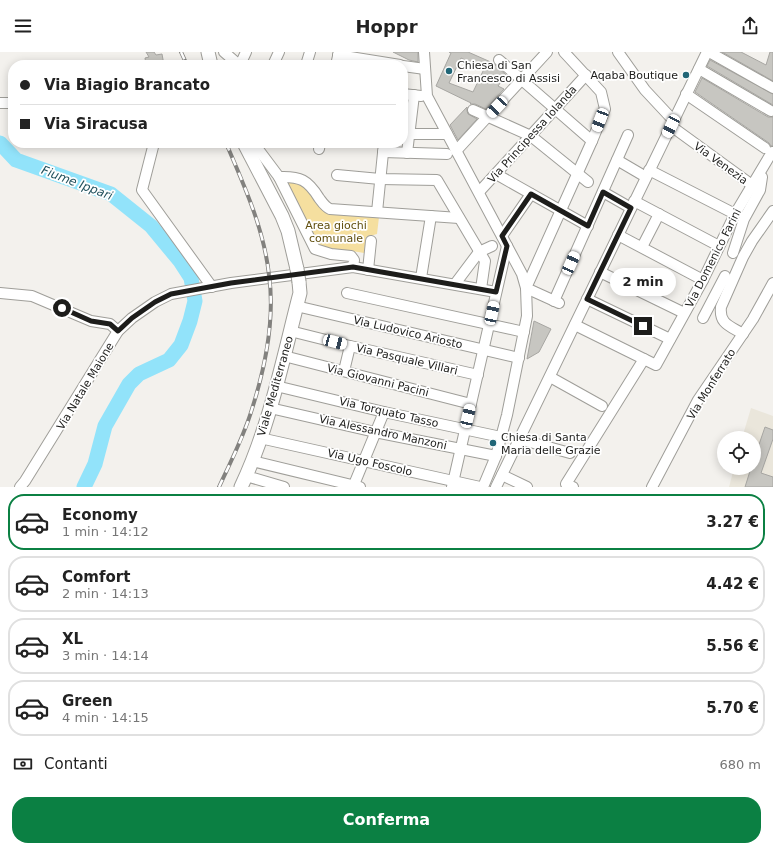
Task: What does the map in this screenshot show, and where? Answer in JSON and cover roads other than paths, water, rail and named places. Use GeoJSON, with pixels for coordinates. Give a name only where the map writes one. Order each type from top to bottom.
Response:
{"type":"FeatureCollection","features":[{"type":"Feature","properties":{"kind":"main road","name":"Viale Mediterraneo"},"geometry":{"type":"LineString","coordinates":[[243,482],[252,461],[270,408],[300,293],[298,276],[288,231],[254,149]]}},
{"type":"Feature","properties":{"kind":"street"},"geometry":{"type":"LineString","coordinates":[[224,52],[234,60]]}},
{"type":"Feature","properties":{"kind":"street"},"geometry":{"type":"LineString","coordinates":[[424,52],[427,96],[447,134],[451,152],[479,192],[522,274],[526,288],[527,316],[519,358],[496,456],[482,487]]}},
{"type":"Feature","properties":{"kind":"street"},"geometry":{"type":"LineString","coordinates":[[376,212],[384,148],[407,153],[451,152],[488,117],[547,52]]}},
{"type":"Feature","properties":{"kind":"street"},"geometry":{"type":"LineString","coordinates":[[526,288],[605,109],[601,92],[564,52]]}},
{"type":"Feature","properties":{"kind":"street","name":"Via Venezia"},"geometry":{"type":"LineString","coordinates":[[618,52],[645,90],[672,123],[752,185]]}},
{"type":"Feature","properties":{"kind":"street"},"geometry":{"type":"LineString","coordinates":[[496,487],[686,94],[708,52],[773,88]]}},
{"type":"Feature","properties":{"kind":"street"},"geometry":{"type":"LineString","coordinates":[[339,53],[375,60]]}},
{"type":"Feature","properties":{"kind":"street"},"geometry":{"type":"LineString","coordinates":[[499,60],[592,141]]}},
{"type":"Feature","properties":{"kind":"street"},"geometry":{"type":"LineString","coordinates":[[408,67],[424,69]]}},
{"type":"Feature","properties":{"kind":"street"},"geometry":{"type":"LineString","coordinates":[[699,69],[771,111]]}},
{"type":"Feature","properties":{"kind":"street","name":"Via Principessa Iolanda"},"geometry":{"type":"LineString","coordinates":[[479,192],[586,75]]}},
{"type":"Feature","properties":{"kind":"street"},"geometry":{"type":"LineString","coordinates":[[408,94],[427,96]]}},
{"type":"Feature","properties":{"kind":"street","name":"Via Domenico Farini"},"geometry":{"type":"LineString","coordinates":[[644,359],[656,365],[703,280],[735,214],[752,185],[769,150],[686,94]]}},
{"type":"Feature","properties":{"kind":"street"},"geometry":{"type":"LineString","coordinates":[[408,144],[414,95]]}},
{"type":"Feature","properties":{"kind":"street"},"geometry":{"type":"LineString","coordinates":[[473,110],[530,136],[588,182]]}},
{"type":"Feature","properties":{"kind":"street"},"geometry":{"type":"LineString","coordinates":[[409,134],[447,134]]}},
{"type":"Feature","properties":{"kind":"street"},"geometry":{"type":"LineString","coordinates":[[526,288],[557,302],[588,226],[628,135]]}},
{"type":"Feature","properties":{"kind":"street"},"geometry":{"type":"LineString","coordinates":[[153,148],[142,190],[208,288],[353,267],[496,292]]}},
{"type":"Feature","properties":{"kind":"street"},"geometry":{"type":"LineString","coordinates":[[407,153],[408,148]]}},
{"type":"Feature","properties":{"kind":"street"},"geometry":{"type":"LineString","coordinates":[[254,149],[279,176],[315,249],[331,254],[351,256],[354,260],[353,267]]}},
{"type":"Feature","properties":{"kind":"street"},"geometry":{"type":"LineString","coordinates":[[617,160],[735,214]]}},
{"type":"Feature","properties":{"kind":"street"},"geometry":{"type":"LineString","coordinates":[[496,174],[588,226]]}},
{"type":"Feature","properties":{"kind":"street"},"geometry":{"type":"LineString","coordinates":[[337,175],[380,180],[436,180],[485,261],[481,289]]}},
{"type":"Feature","properties":{"kind":"street"},"geometry":{"type":"LineString","coordinates":[[279,176],[292,176],[308,183],[326,207],[330,209],[459,218]]}},
{"type":"Feature","properties":{"kind":"street"},"geometry":{"type":"LineString","coordinates":[[733,254],[744,219],[760,190],[762,177]]}},
{"type":"Feature","properties":{"kind":"street"},"geometry":{"type":"LineString","coordinates":[[603,192],[659,214],[719,246]]}},
{"type":"Feature","properties":{"kind":"street"},"geometry":{"type":"LineString","coordinates":[[502,236],[531,194]]}},
{"type":"Feature","properties":{"kind":"street"},"geometry":{"type":"LineString","coordinates":[[742,334],[722,320],[720,314],[721,307],[743,257],[752,241],[773,211]]}},
{"type":"Feature","properties":{"kind":"street"},"geometry":{"type":"LineString","coordinates":[[642,247],[659,214]]}},
{"type":"Feature","properties":{"kind":"street"},"geometry":{"type":"LineString","coordinates":[[421,278],[431,216]]}},
{"type":"Feature","properties":{"kind":"street"},"geometry":{"type":"LineString","coordinates":[[618,235],[703,280]]}},
{"type":"Feature","properties":{"kind":"street"},"geometry":{"type":"LineString","coordinates":[[368,270],[371,241]]}},
{"type":"Feature","properties":{"kind":"street"},"geometry":{"type":"LineString","coordinates":[[455,284],[479,252],[492,246]]}},
{"type":"Feature","properties":{"kind":"street"},"geometry":{"type":"LineString","coordinates":[[452,484],[507,246]]}},
{"type":"Feature","properties":{"kind":"street"},"geometry":{"type":"LineString","coordinates":[[600,272],[680,311]]}},
{"type":"Feature","properties":{"kind":"street"},"geometry":{"type":"LineString","coordinates":[[703,318],[725,276]]}},
{"type":"Feature","properties":{"kind":"street","name":"Via Monferrato"},"geometry":{"type":"LineString","coordinates":[[652,487],[698,400],[742,334],[773,283]]}},
{"type":"Feature","properties":{"kind":"street","name":"Via Natale Maione"},"geometry":{"type":"LineString","coordinates":[[20,487],[26,482],[118,331],[132,318],[155,302],[171,294],[208,288]]}},
{"type":"Feature","properties":{"kind":"street"},"geometry":{"type":"LineString","coordinates":[[0,293],[32,296],[91,321],[110,324],[118,331]]}},
{"type":"Feature","properties":{"kind":"street"},"geometry":{"type":"LineString","coordinates":[[347,293],[524,332]]}},
{"type":"Feature","properties":{"kind":"street"},"geometry":{"type":"LineString","coordinates":[[587,299],[670,339]]}},
{"type":"Feature","properties":{"kind":"street","name":"Via Ludovico Ariosto"},"geometry":{"type":"LineString","coordinates":[[296,306],[519,358]]}},
{"type":"Feature","properties":{"kind":"street"},"geometry":{"type":"LineString","coordinates":[[570,485],[644,359],[575,325]]}},
{"type":"Feature","properties":{"kind":"street","name":"Via Pasquale Villari"},"geometry":{"type":"LineString","coordinates":[[290,331],[478,375]]}},
{"type":"Feature","properties":{"kind":"street"},"geometry":{"type":"LineString","coordinates":[[344,371],[350,346]]}},
{"type":"Feature","properties":{"kind":"street","name":"Via Giovanni Pacini"},"geometry":{"type":"LineString","coordinates":[[284,356],[471,404]]}},
{"type":"Feature","properties":{"kind":"street"},"geometry":{"type":"LineString","coordinates":[[550,377],[602,406]]}},
{"type":"Feature","properties":{"kind":"street","name":"Via Torquato Tasso"},"geometry":{"type":"LineString","coordinates":[[276,386],[384,412],[501,437]]}},
{"type":"Feature","properties":{"kind":"street","name":"Via Alessandro Manzoni"},"geometry":{"type":"LineString","coordinates":[[270,408],[375,432],[496,456]]}},
{"type":"Feature","properties":{"kind":"street"},"geometry":{"type":"LineString","coordinates":[[252,461],[355,486],[363,461],[384,412]]}},
{"type":"Feature","properties":{"kind":"street","name":"Via Ugo Foscolo"},"geometry":{"type":"LineString","coordinates":[[260,438],[363,461],[452,484],[482,487]]}},
{"type":"Feature","properties":{"kind":"street"},"geometry":{"type":"LineString","coordinates":[[520,439],[570,453]]}},
{"type":"Feature","properties":{"kind":"street"},"geometry":{"type":"LineString","coordinates":[[502,475],[527,487]]}},
{"type":"Feature","properties":{"kind":"street"},"geometry":{"type":"LineString","coordinates":[[243,482],[284,487]]}},
{"type":"Feature","properties":{"kind":"waterway","name":"Fiume Ippari"},"geometry":{"type":"LineString","coordinates":[[0,143],[16,160],[111,194],[151,226],[180,261],[191,278],[195,301],[190,321],[181,345],[169,360],[139,374],[129,384],[105,426],[95,464],[84,487]]}},
{"type":"Feature","properties":{"kind":"railway"},"geometry":{"type":"LineString","coordinates":[[181,52],[185,60]]}},
{"type":"Feature","properties":{"kind":"railway"},"geometry":{"type":"LineString","coordinates":[[219,487],[245,429],[257,393],[268,343],[271,308],[271,291],[263,241],[240,175],[228,148]]}},
{"type":"Feature","properties":{"kind":"place","name":"Chiesa di San Francesco di Assisi"},"geometry":{"type":"Point","coordinates":[449,71]}},
{"type":"Feature","properties":{"kind":"place","name":"Aqaba Boutique"},"geometry":{"type":"Point","coordinates":[686,75]}},
{"type":"Feature","properties":{"kind":"place","name":"Chiesa di Santa Maria delle Grazie"},"geometry":{"type":"Point","coordinates":[493,443]}},
{"type":"Feature","properties":{"kind":"park label","name":"Area giochi comunale"},"geometry":{"type":"Point","coordinates":[336,231]}}]}
